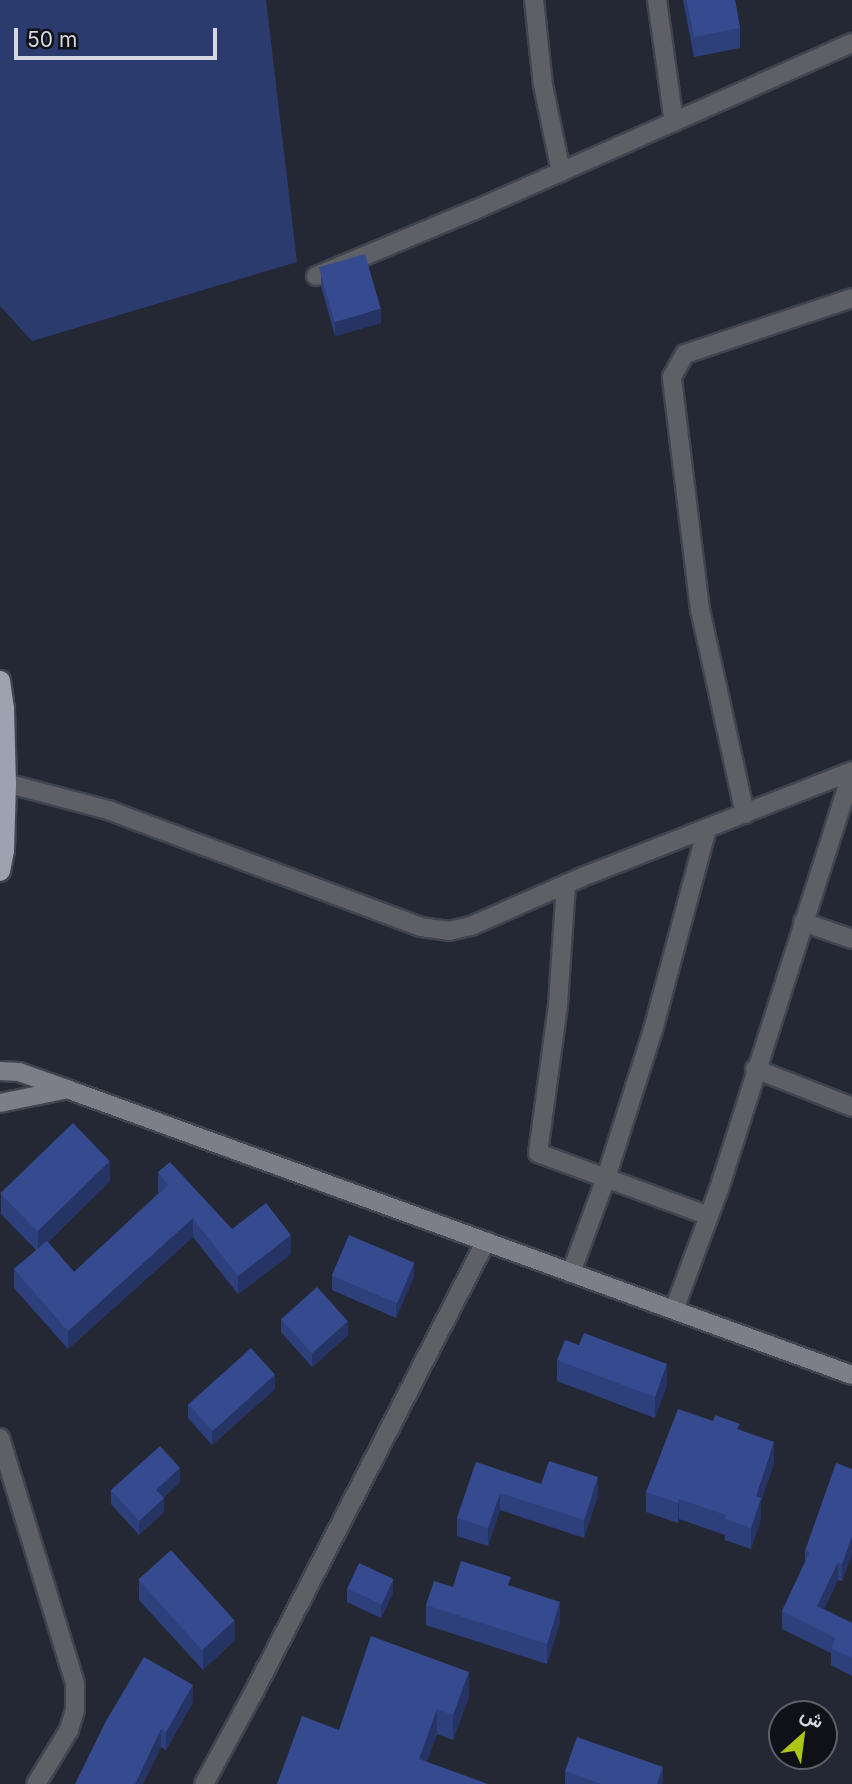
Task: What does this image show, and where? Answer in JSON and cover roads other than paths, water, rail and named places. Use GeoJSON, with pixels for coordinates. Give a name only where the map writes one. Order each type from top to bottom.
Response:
{"type":"FeatureCollection","features":[{"type":"Feature","properties":{"kind":"highway"},"geometry":{"type":"LineString","coordinates":[[0,680],[4,708],[6,783],[4,850],[0,871]]}},
{"type":"Feature","properties":{"kind":"main road"},"geometry":{"type":"LineString","coordinates":[[0,1071],[19,1072],[67,1089],[852,1375]]}},
{"type":"Feature","properties":{"kind":"main road"},"geometry":{"type":"LineString","coordinates":[[0,1103],[67,1089]]}},
{"type":"Feature","properties":{"kind":"street"},"geometry":{"type":"LineString","coordinates":[[534,0],[543,85],[561,172]]}},
{"type":"Feature","properties":{"kind":"street"},"geometry":{"type":"LineString","coordinates":[[657,0],[674,122]]}},
{"type":"Feature","properties":{"kind":"street"},"geometry":{"type":"LineString","coordinates":[[316,276],[561,172],[852,43]]}},
{"type":"Feature","properties":{"kind":"street"},"geometry":{"type":"LineString","coordinates":[[746,814],[700,610],[672,377],[685,354],[852,298]]}},
{"type":"Feature","properties":{"kind":"street"},"geometry":{"type":"LineString","coordinates":[[6,783],[108,810],[421,928],[449,931],[471,926],[566,884],[852,772]]}},
{"type":"Feature","properties":{"kind":"street"},"geometry":{"type":"LineString","coordinates":[[674,1310],[709,1216],[852,772]]}},
{"type":"Feature","properties":{"kind":"street"},"geometry":{"type":"LineString","coordinates":[[571,1273],[606,1178],[653,1030],[707,829]]}},
{"type":"Feature","properties":{"kind":"street"},"geometry":{"type":"LineString","coordinates":[[566,884],[558,1005],[538,1153],[709,1216]]}},
{"type":"Feature","properties":{"kind":"street"},"geometry":{"type":"LineString","coordinates":[[803,922],[852,939]]}},
{"type":"Feature","properties":{"kind":"street"},"geometry":{"type":"LineString","coordinates":[[755,1069],[852,1107]]}},
{"type":"Feature","properties":{"kind":"street"},"geometry":{"type":"LineString","coordinates":[[204,1784],[256,1690],[486,1241]]}},
{"type":"Feature","properties":{"kind":"street"},"geometry":{"type":"LineString","coordinates":[[0,1438],[75,1684],[75,1710],[69,1730],[36,1784]]}}]}
